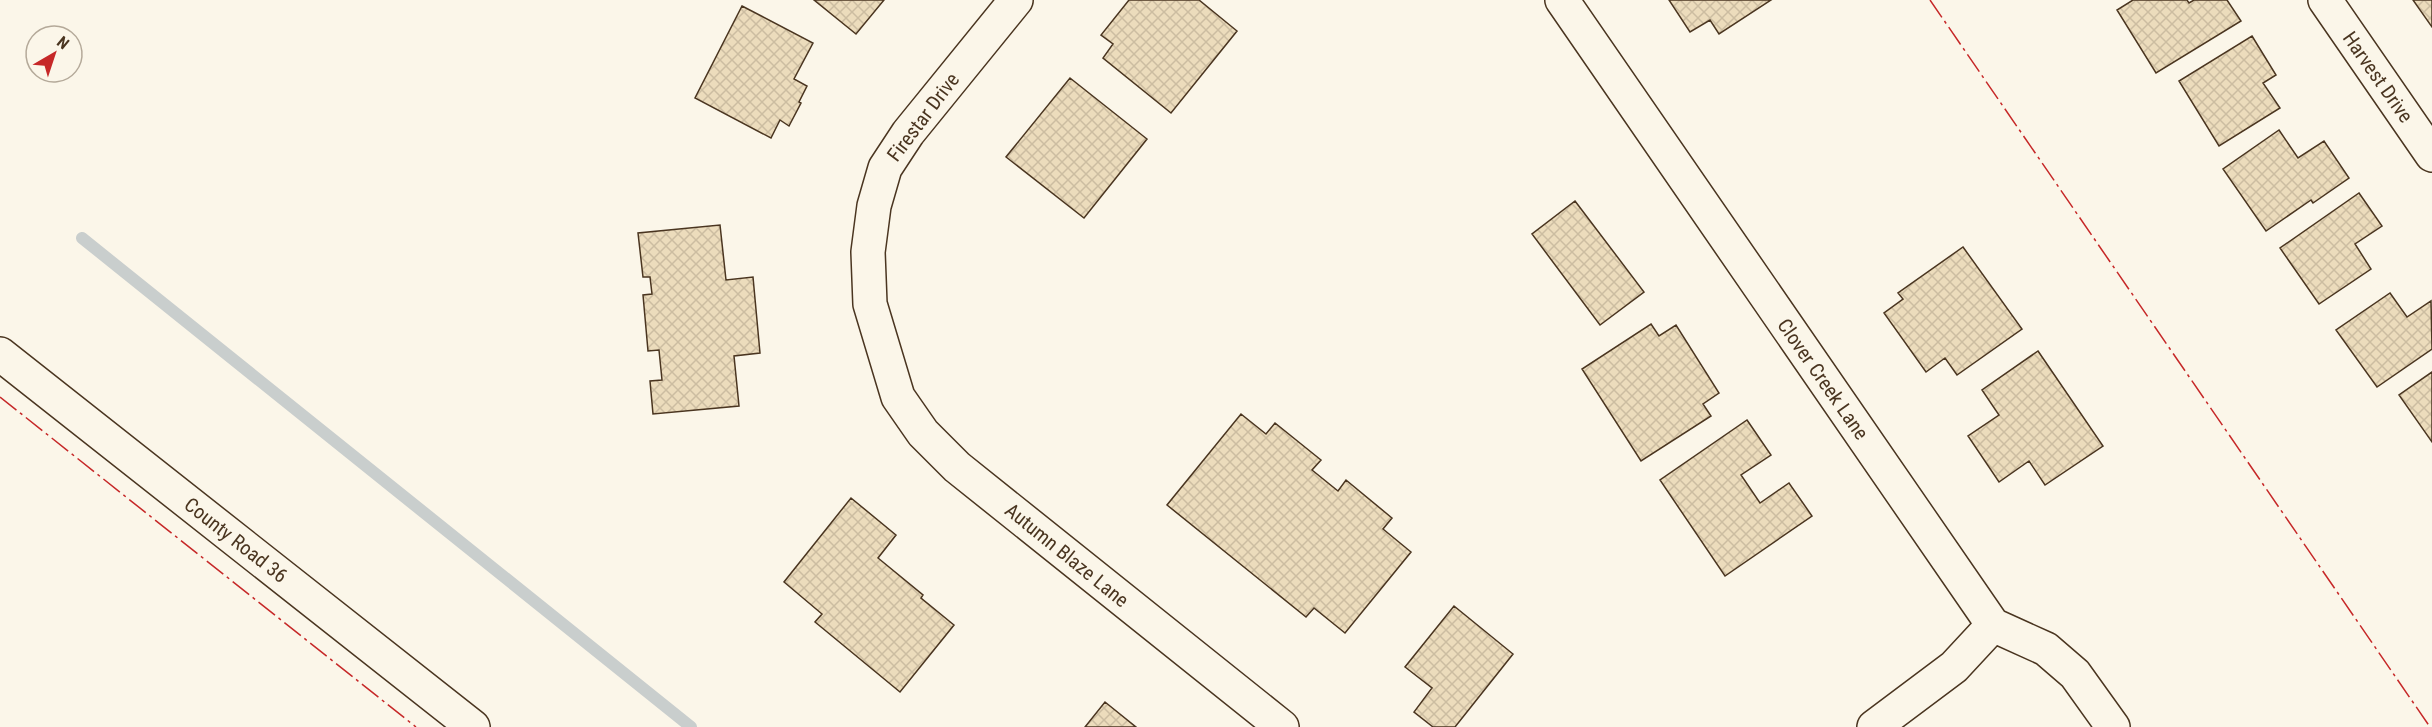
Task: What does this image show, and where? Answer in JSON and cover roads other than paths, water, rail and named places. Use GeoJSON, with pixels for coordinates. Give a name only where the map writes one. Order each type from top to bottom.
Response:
{"type":"FeatureCollection","features":[{"type":"Feature","properties":{"kind":"street","name":"Firestar Drive"},"geometry":{"type":"LineString","coordinates":[[884,357],[870,304],[868,252],[874,206],[885,168],[908,133],[1016,0]]}},
{"type":"Feature","properties":{"kind":"street","name":"Clover Creek Lane"},"geometry":{"type":"LineString","coordinates":[[1562,0],[1993,626]]}},
{"type":"Feature","properties":{"kind":"street","name":"Harvest Drive"},"geometry":{"type":"LineString","coordinates":[[2325,0],[2432,155]]}},
{"type":"Feature","properties":{"kind":"street","name":"County Road 36"},"geometry":{"type":"LineString","coordinates":[[0,354],[473,727]]}},
{"type":"Feature","properties":{"kind":"street","name":"Autumn Blaze Lane"},"geometry":{"type":"LineString","coordinates":[[884,357],[898,397],[923,433],[957,467],[1282,727]]}},
{"type":"Feature","properties":{"kind":"street"},"geometry":{"type":"LineString","coordinates":[[1874,727],[1954,667],[1993,626],[2046,649],[2075,674],[2113,727]]}},
{"type":"Feature","properties":{"kind":"waterway"},"geometry":{"type":"LineString","coordinates":[[82,238],[691,727]]}}]}
